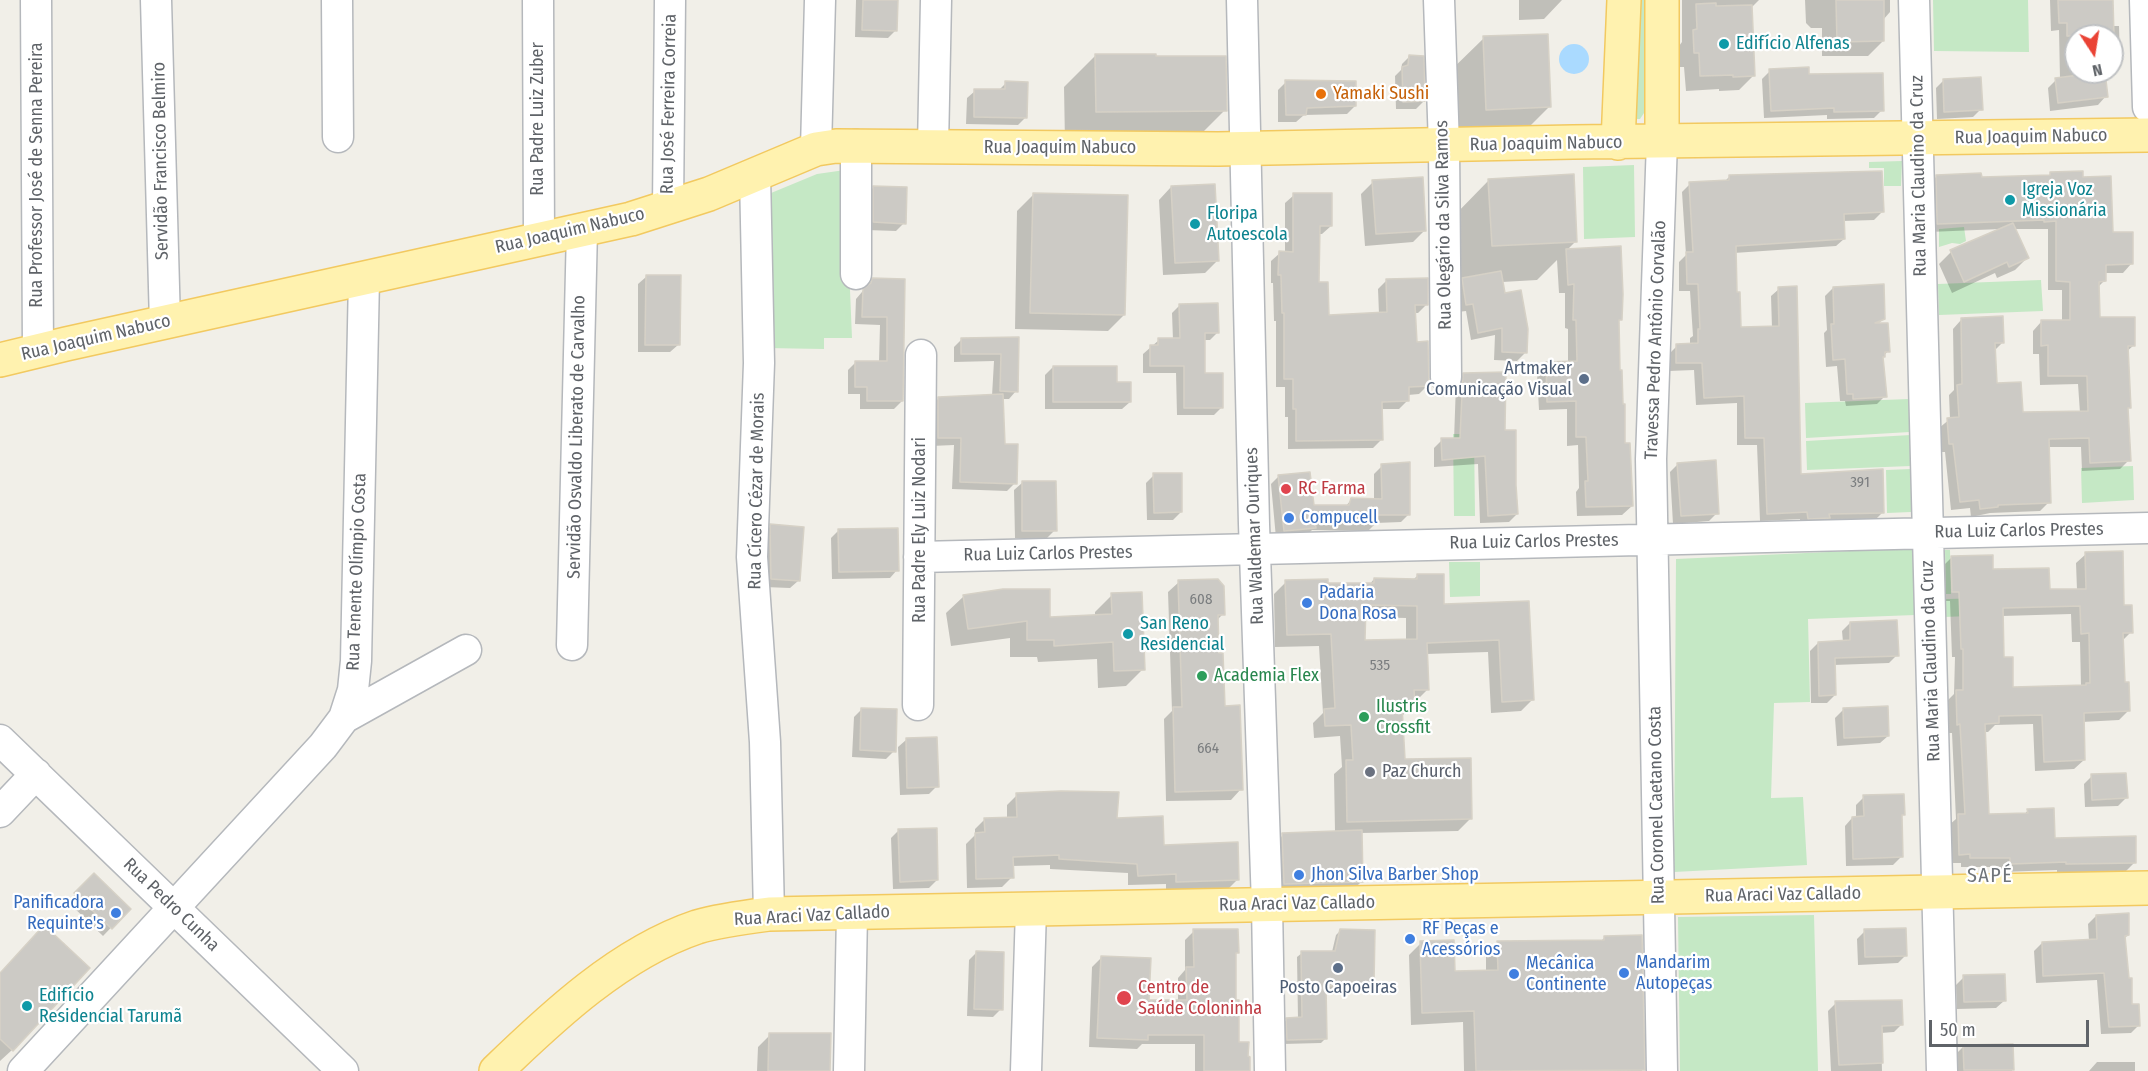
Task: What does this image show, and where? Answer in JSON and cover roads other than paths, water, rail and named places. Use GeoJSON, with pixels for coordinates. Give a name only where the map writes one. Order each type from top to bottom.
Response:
{"type":"FeatureCollection","features":[{"type":"Feature","properties":{"kind":"main road"},"geometry":{"type":"LineString","coordinates":[[1618,143],[1624,0]]}},
{"type":"Feature","properties":{"kind":"main road"},"geometry":{"type":"LineString","coordinates":[[1662,0],[1662,141]]}},
{"type":"Feature","properties":{"kind":"main road","name":"Rua Joaquim Nabuco"},"geometry":{"type":"LineString","coordinates":[[0,360],[582,230],[668,208],[816,149],[856,145],[1245,149],[2148,135]]}},
{"type":"Feature","properties":{"kind":"main road","name":"Rua Araci Vaz Callado"},"geometry":{"type":"LineString","coordinates":[[496,1071],[547,1023],[586,991],[638,955],[697,927],[731,919],[769,914],[2148,888]]}},
{"type":"Feature","properties":{"kind":"street","name":"Rua Professor José de Senna Pereira"},"geometry":{"type":"LineString","coordinates":[[36,0],[38,351]]}},
{"type":"Feature","properties":{"kind":"street","name":"Servidão Francisco Belmiro"},"geometry":{"type":"LineString","coordinates":[[156,0],[165,323]]}},
{"type":"Feature","properties":{"kind":"street"},"geometry":{"type":"LineString","coordinates":[[338,0],[338,137]]}},
{"type":"Feature","properties":{"kind":"street","name":"Rua Padre Luiz Zuber"},"geometry":{"type":"LineString","coordinates":[[538,0],[539,238]]}},
{"type":"Feature","properties":{"kind":"street","name":"Rua José Ferreira Correia"},"geometry":{"type":"LineString","coordinates":[[668,208],[670,0]]}},
{"type":"Feature","properties":{"kind":"street"},"geometry":{"type":"LineString","coordinates":[[816,149],[820,0]]}},
{"type":"Feature","properties":{"kind":"street"},"geometry":{"type":"LineString","coordinates":[[933,147],[936,0]]}},
{"type":"Feature","properties":{"kind":"street","name":"Rua Waldemar Ouriques"},"geometry":{"type":"LineString","coordinates":[[1242,0],[1270,1071]]}},
{"type":"Feature","properties":{"kind":"street","name":"Rua Olegário da Silva Ramos"},"geometry":{"type":"LineString","coordinates":[[1439,0],[1444,146],[1446,377]]}},
{"type":"Feature","properties":{"kind":"street","name":"Rua Maria Claudino da Cruz"},"geometry":{"type":"LineString","coordinates":[[1914,0],[1942,1071]]}},
{"type":"Feature","properties":{"kind":"street"},"geometry":{"type":"LineString","coordinates":[[2145,0],[2148,107]]}},
{"type":"Feature","properties":{"kind":"street","name":"Travessa Pedro Antônio Corvalão"},"geometry":{"type":"LineString","coordinates":[[1653,539],[1651,459],[1662,141]]}},
{"type":"Feature","properties":{"kind":"street"},"geometry":{"type":"LineString","coordinates":[[856,145],[856,274]]}},
{"type":"Feature","properties":{"kind":"street","name":"Rua Cícero Cézar de Morais"},"geometry":{"type":"LineString","coordinates":[[755,175],[759,363],[752,558],[765,742],[769,914]]}},
{"type":"Feature","properties":{"kind":"street","name":"Servidão Osvaldo Liberato de Carvalho"},"geometry":{"type":"LineString","coordinates":[[572,645],[582,230]]}},
{"type":"Feature","properties":{"kind":"street","name":"Rua Tenente Olímpio Costa"},"geometry":{"type":"LineString","coordinates":[[23,1071],[323,746],[344,718],[353,690],[356,661],[364,278]]}},
{"type":"Feature","properties":{"kind":"street","name":"Rua Padre Ely Luiz Nodari"},"geometry":{"type":"LineString","coordinates":[[918,705],[921,355]]}},
{"type":"Feature","properties":{"kind":"street","name":"Rua Luiz Carlos Prestes"},"geometry":{"type":"LineString","coordinates":[[919,557],[2148,528]]}},
{"type":"Feature","properties":{"kind":"street","name":"Rua Coronel Caetano Costa"},"geometry":{"type":"LineString","coordinates":[[1653,539],[1662,1071]]}},
{"type":"Feature","properties":{"kind":"street"},"geometry":{"type":"LineString","coordinates":[[344,718],[466,650]]}},
{"type":"Feature","properties":{"kind":"street","name":"Rua Pedro Cunha"},"geometry":{"type":"LineString","coordinates":[[0,740],[343,1071]]}},
{"type":"Feature","properties":{"kind":"street"},"geometry":{"type":"LineString","coordinates":[[0,812],[36,774]]}},
{"type":"Feature","properties":{"kind":"street"},"geometry":{"type":"LineString","coordinates":[[1026,1071],[1031,909]]}},
{"type":"Feature","properties":{"kind":"street"},"geometry":{"type":"LineString","coordinates":[[849,1071],[852,913]]}},
{"type":"Feature","properties":{"kind":"water"},"geometry":{"type":"Polygon","coordinates":[[[1574,44],[1585,48],[1589,59],[1585,70],[1574,74],[1563,70],[1559,59],[1563,48],[1574,44]]]}},
{"type":"Feature","properties":{"kind":"place","name":"Edifício Alfenas"},"geometry":{"type":"Point","coordinates":[1724,44]}},
{"type":"Feature","properties":{"kind":"place","name":"Yamaki Sushi"},"geometry":{"type":"Point","coordinates":[1321,94]}},
{"type":"Feature","properties":{"kind":"place","name":"Igreja Voz Missionária"},"geometry":{"type":"Point","coordinates":[2010,200]}},
{"type":"Feature","properties":{"kind":"place","name":"Floripa Autoescola"},"geometry":{"type":"Point","coordinates":[1195,224]}},
{"type":"Feature","properties":{"kind":"place","name":"Artmaker Comunicação Visual"},"geometry":{"type":"Point","coordinates":[1584,379]}},
{"type":"Feature","properties":{"kind":"place","name":"RC Farma"},"geometry":{"type":"Point","coordinates":[1286,489]}},
{"type":"Feature","properties":{"kind":"place","name":"Compucell"},"geometry":{"type":"Point","coordinates":[1289,518]}},
{"type":"Feature","properties":{"kind":"place","name":"Padaria Dona Rosa"},"geometry":{"type":"Point","coordinates":[1307,603]}},
{"type":"Feature","properties":{"kind":"place","name":"San Reno Residencial"},"geometry":{"type":"Point","coordinates":[1128,634]}},
{"type":"Feature","properties":{"kind":"place","name":"Academia Flex"},"geometry":{"type":"Point","coordinates":[1202,676]}},
{"type":"Feature","properties":{"kind":"place","name":"Ilustris Crossfit"},"geometry":{"type":"Point","coordinates":[1364,717]}},
{"type":"Feature","properties":{"kind":"place","name":"Paz Church"},"geometry":{"type":"Point","coordinates":[1370,772]}},
{"type":"Feature","properties":{"kind":"place","name":"Jhon Silva Barber Shop"},"geometry":{"type":"Point","coordinates":[1299,875]}},
{"type":"Feature","properties":{"kind":"place","name":"Panificadora Requinte's"},"geometry":{"type":"Point","coordinates":[116,913]}},
{"type":"Feature","properties":{"kind":"place","name":"RF Peças e Acessórios"},"geometry":{"type":"Point","coordinates":[1410,939]}},
{"type":"Feature","properties":{"kind":"place","name":"Posto Capoeiras"},"geometry":{"type":"Point","coordinates":[1338,968]}},
{"type":"Feature","properties":{"kind":"place","name":"Mandarim Autopeças"},"geometry":{"type":"Point","coordinates":[1624,973]}},
{"type":"Feature","properties":{"kind":"place","name":"Mecânica Continente"},"geometry":{"type":"Point","coordinates":[1514,974]}},
{"type":"Feature","properties":{"kind":"place","name":"Centro de Saúde Coloninha"},"geometry":{"type":"Point","coordinates":[1124,998]}},
{"type":"Feature","properties":{"kind":"place","name":"Edifício Residencial Tarumã"},"geometry":{"type":"Point","coordinates":[27,1006]}},
{"type":"Feature","properties":{"kind":"district","name":"SAPÉ"},"geometry":{"type":"Point","coordinates":[1990,876]}}]}
